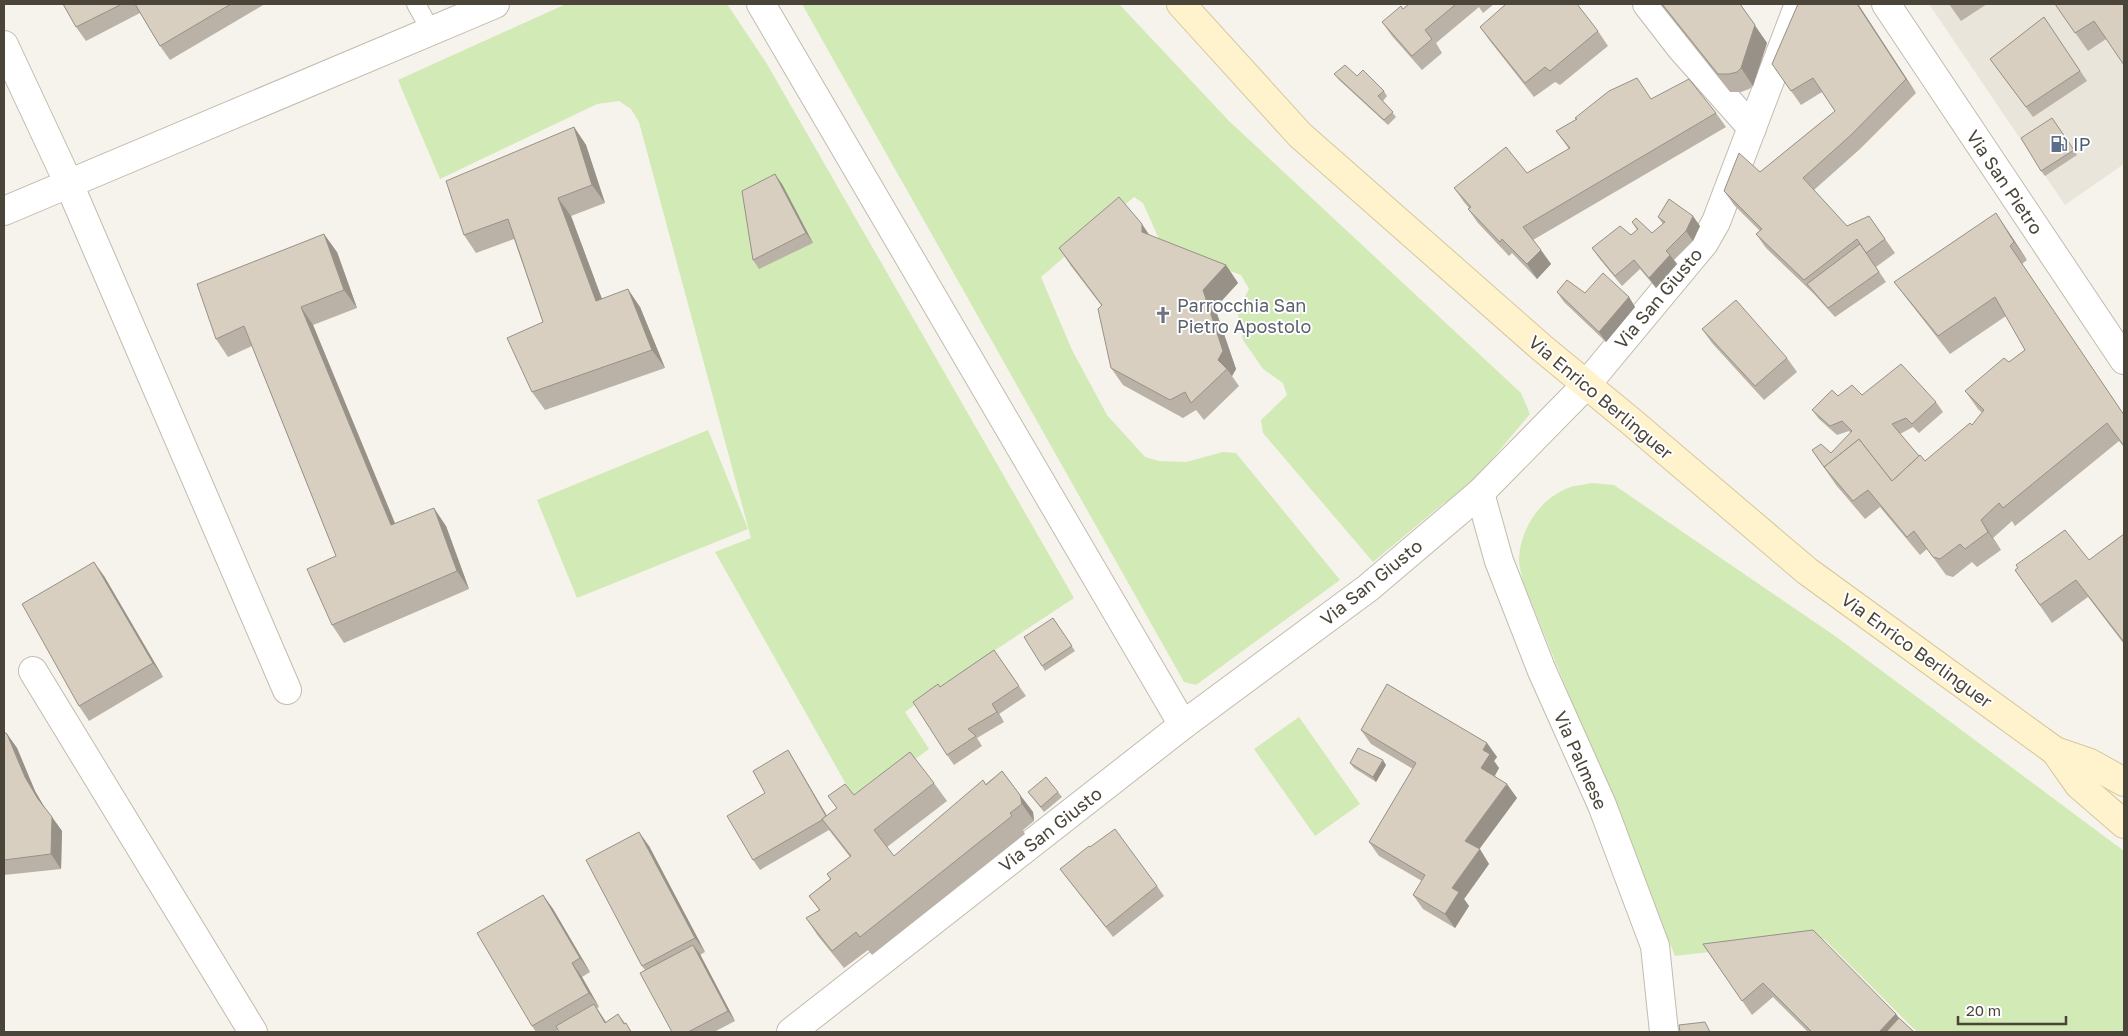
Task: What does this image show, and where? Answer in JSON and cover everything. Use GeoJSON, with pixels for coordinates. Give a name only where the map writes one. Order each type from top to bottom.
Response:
{"type":"FeatureCollection","features":[{"type":"Feature","properties":{"kind":"main road","name":"Via Enrico Berlinguer"},"geometry":{"type":"LineString","coordinates":[[1181,4],[1300,135],[1542,348],[1807,570],[2055,751],[2090,763],[2124,782]]}},
{"type":"Feature","properties":{"kind":"main road","name":"Via Enrico Berlinguer"},"geometry":{"type":"LineString","coordinates":[[2055,751],[2079,785],[2124,824]]}},
{"type":"Feature","properties":{"kind":"street"},"geometry":{"type":"LineString","coordinates":[[4,211],[495,4]]}},
{"type":"Feature","properties":{"kind":"street"},"geometry":{"type":"LineString","coordinates":[[761,4],[1183,725]]}},
{"type":"Feature","properties":{"kind":"street"},"geometry":{"type":"LineString","coordinates":[[1647,4],[1681,48],[1752,128]]}},
{"type":"Feature","properties":{"kind":"street","name":"Via San Giusto"},"geometry":{"type":"LineString","coordinates":[[791,1032],[1183,725],[1368,588],[1480,493],[1586,385],[1704,243],[1716,222],[1799,4]]}},
{"type":"Feature","properties":{"kind":"street","name":"Via San Pietro"},"geometry":{"type":"LineString","coordinates":[[1886,4],[2124,360]]}},
{"type":"Feature","properties":{"kind":"street"},"geometry":{"type":"LineString","coordinates":[[4,45],[70,184],[287,690]]}},
{"type":"Feature","properties":{"kind":"street","name":"Via Palmese"},"geometry":{"type":"LineString","coordinates":[[1480,493],[1499,561],[1542,671],[1602,805],[1655,946],[1664,1032]]}},
{"type":"Feature","properties":{"kind":"street"},"geometry":{"type":"LineString","coordinates":[[33,671],[253,1032]]}},
{"type":"Feature","properties":{"kind":"lane"},"geometry":{"type":"LineString","coordinates":[[416,4],[431,31]]}},
{"type":"Feature","properties":{"kind":"shaded area"},"geometry":{"type":"Polygon","coordinates":[[[1929,4],[2124,4],[2124,164],[2065,205],[1929,4]]]}},
{"type":"Feature","properties":{"kind":"green space"},"geometry":{"type":"Polygon","coordinates":[[[566,4],[727,4],[767,64],[1074,598],[905,712],[929,749],[863,797],[851,793],[715,552],[751,538],[639,122],[631,109],[619,101],[597,104],[440,179],[398,80],[566,4]]]}},
{"type":"Feature","properties":{"kind":"green space"},"geometry":{"type":"Polygon","coordinates":[[[802,4],[1119,4],[1229,121],[1521,393],[1530,414],[1461,496],[1444,503],[1373,562],[1263,433],[1261,420],[1287,395],[1283,383],[1263,369],[1243,340],[1237,311],[1249,289],[1241,275],[1162,246],[1143,203],[1134,197],[1041,277],[1072,350],[1107,415],[1145,457],[1159,461],[1186,462],[1223,452],[1236,453],[1340,580],[1196,685],[1184,682],[802,4]]]}},
{"type":"Feature","properties":{"kind":"green space"},"geometry":{"type":"Polygon","coordinates":[[[708,430],[748,529],[577,598],[537,500],[708,430]]]}},
{"type":"Feature","properties":{"kind":"green space"},"geometry":{"type":"Polygon","coordinates":[[[1591,483],[1614,485],[1835,636],[2124,851],[2124,1029],[2122,1032],[1917,1032],[1824,939],[1675,956],[1523,582],[1520,568],[1520,548],[1523,537],[1533,516],[1540,507],[1568,488],[1591,483]]]}},
{"type":"Feature","properties":{"kind":"green space"},"geometry":{"type":"Polygon","coordinates":[[[1299,717],[1360,804],[1315,836],[1254,749],[1299,717]]]}},
{"type":"Feature","properties":{"kind":"building"},"geometry":{"type":"Polygon","coordinates":[[[63,4],[122,4],[76,27],[63,4]]]}},
{"type":"Feature","properties":{"kind":"building"},"geometry":{"type":"Polygon","coordinates":[[[135,4],[231,4],[160,46],[135,4]]]}},
{"type":"Feature","properties":{"kind":"building"},"geometry":{"type":"Polygon","coordinates":[[[1409,4],[1456,4],[1425,30],[1432,39],[1412,56],[1382,22],[1401,6],[1403,9],[1409,4]]]}},
{"type":"Feature","properties":{"kind":"building"},"geometry":{"type":"Polygon","coordinates":[[[1506,4],[1577,4],[1598,31],[1550,71],[1545,67],[1525,83],[1480,27],[1506,4]]]}},
{"type":"Feature","properties":{"kind":"building"},"geometry":{"type":"Polygon","coordinates":[[[1662,4],[1740,4],[1755,25],[1741,68],[1737,72],[1718,74],[1662,4]]]}},
{"type":"Feature","properties":{"kind":"building"},"geometry":{"type":"Polygon","coordinates":[[[1798,4],[1857,4],[1906,79],[1851,135],[1803,178],[1847,226],[1869,216],[1885,239],[1866,253],[1857,239],[1804,280],[1756,234],[1762,229],[1724,191],[1739,153],[1760,172],[1835,111],[1813,78],[1791,91],[1772,64],[1798,4]]]}},
{"type":"Feature","properties":{"kind":"building"},"geometry":{"type":"Polygon","coordinates":[[[2055,4],[2124,4],[2124,65],[2094,21],[2075,33],[2055,4]]]}},
{"type":"Feature","properties":{"kind":"building"},"geometry":{"type":"Polygon","coordinates":[[[2044,17],[2080,71],[2026,107],[1990,59],[2044,17]]]}},
{"type":"Feature","properties":{"kind":"building"},"geometry":{"type":"Polygon","coordinates":[[[1345,65],[1357,76],[1363,70],[1384,91],[1378,96],[1393,112],[1384,120],[1334,74],[1345,65]]]}},
{"type":"Feature","properties":{"kind":"building"},"geometry":{"type":"Polygon","coordinates":[[[1637,78],[1651,99],[1689,79],[1716,113],[1523,227],[1541,250],[1527,264],[1502,239],[1500,242],[1468,209],[1471,207],[1454,188],[1506,147],[1527,173],[1570,148],[1556,131],[1577,119],[1575,118],[1609,91],[1637,78]]]}},
{"type":"Feature","properties":{"kind":"building"},"geometry":{"type":"Polygon","coordinates":[[[2052,118],[2074,150],[2041,171],[2021,138],[2052,118]]]}},
{"type":"Feature","properties":{"kind":"building"},"geometry":{"type":"Polygon","coordinates":[[[574,127],[592,185],[558,198],[596,301],[628,289],[652,350],[532,392],[507,338],[543,322],[508,219],[464,235],[446,181],[574,127]]]}},
{"type":"Feature","properties":{"kind":"building"},"geometry":{"type":"Polygon","coordinates":[[[775,174],[806,233],[753,260],[742,191],[775,174]]]}},
{"type":"Feature","properties":{"kind":"building","name":"Parrocchia San Pietro Apostolo"},"geometry":{"type":"Polygon","coordinates":[[[1119,197],[1142,224],[1142,232],[1226,265],[1203,290],[1223,351],[1218,360],[1227,369],[1191,403],[1185,392],[1170,400],[1111,368],[1098,309],[1102,305],[1059,248],[1119,197]]]}},
{"type":"Feature","properties":{"kind":"building"},"geometry":{"type":"Polygon","coordinates":[[[1669,199],[1693,216],[1686,231],[1666,251],[1670,255],[1649,278],[1634,260],[1615,276],[1592,248],[1620,226],[1631,235],[1638,229],[1632,222],[1636,218],[1652,233],[1665,222],[1658,217],[1669,199]]]}},
{"type":"Feature","properties":{"kind":"building"},"geometry":{"type":"Polygon","coordinates":[[[1996,213],[2014,242],[2010,246],[2124,415],[2124,446],[2107,423],[2003,508],[1999,503],[1981,520],[1988,532],[1965,549],[1960,544],[1940,559],[1933,557],[1914,531],[1907,537],[1868,490],[1853,501],[1824,467],[1859,439],[1892,481],[1920,455],[1925,461],[1970,423],[1972,425],[1984,410],[1965,391],[2004,358],[2009,362],[2025,350],[1995,297],[1938,336],[1894,282],[1996,213]]]}},
{"type":"Feature","properties":{"kind":"building"},"geometry":{"type":"Polygon","coordinates":[[[324,234],[344,290],[301,307],[391,525],[434,508],[457,571],[332,625],[307,569],[336,556],[244,326],[216,339],[197,284],[324,234]]]}},
{"type":"Feature","properties":{"kind":"building"},"geometry":{"type":"Polygon","coordinates":[[[1860,244],[1879,272],[1828,308],[1807,284],[1860,244]]]}},
{"type":"Feature","properties":{"kind":"building"},"geometry":{"type":"Polygon","coordinates":[[[1603,273],[1629,297],[1599,332],[1557,292],[1567,280],[1585,293],[1603,273]]]}},
{"type":"Feature","properties":{"kind":"building"},"geometry":{"type":"Polygon","coordinates":[[[1736,300],[1787,358],[1755,386],[1702,329],[1736,300]]]}},
{"type":"Feature","properties":{"kind":"building"},"geometry":{"type":"Polygon","coordinates":[[[1901,364],[1936,402],[1912,424],[1906,418],[1892,424],[1919,456],[1892,481],[1859,439],[1824,467],[1812,450],[1821,444],[1831,453],[1852,431],[1842,421],[1830,426],[1812,410],[1832,390],[1838,396],[1852,385],[1862,395],[1901,364]]]}},
{"type":"Feature","properties":{"kind":"building"},"geometry":{"type":"Polygon","coordinates":[[[2065,530],[2089,560],[2124,534],[2124,642],[2076,580],[2040,605],[2015,570],[2018,568],[2016,565],[2065,530]]]}},
{"type":"Feature","properties":{"kind":"building"},"geometry":{"type":"Polygon","coordinates":[[[94,562],[153,663],[79,706],[22,604],[94,562]]]}},
{"type":"Feature","properties":{"kind":"building"},"geometry":{"type":"Polygon","coordinates":[[[1053,618],[1072,646],[1042,666],[1024,637],[1053,618]]]}},
{"type":"Feature","properties":{"kind":"building"},"geometry":{"type":"Polygon","coordinates":[[[994,650],[1019,686],[992,704],[997,712],[968,729],[976,736],[947,755],[913,702],[938,684],[940,687],[994,650]]]}},
{"type":"Feature","properties":{"kind":"building"},"geometry":{"type":"Polygon","coordinates":[[[1387,684],[1487,743],[1483,750],[1490,754],[1481,768],[1507,784],[1465,841],[1480,849],[1452,888],[1459,892],[1445,914],[1413,895],[1425,875],[1369,842],[1416,763],[1361,730],[1387,684]]]}},
{"type":"Feature","properties":{"kind":"building"},"geometry":{"type":"Polygon","coordinates":[[[4,732],[7,734],[25,777],[38,799],[52,817],[51,854],[4,860],[4,732]]]}},
{"type":"Feature","properties":{"kind":"building"},"geometry":{"type":"Polygon","coordinates":[[[1358,748],[1383,760],[1373,777],[1350,763],[1358,748]]]}},
{"type":"Feature","properties":{"kind":"building"},"geometry":{"type":"Polygon","coordinates":[[[788,750],[826,816],[753,860],[727,816],[765,793],[753,771],[788,750]]]}},
{"type":"Feature","properties":{"kind":"building"},"geometry":{"type":"Polygon","coordinates":[[[910,752],[934,783],[874,830],[894,856],[983,780],[986,785],[1002,771],[1020,795],[1022,804],[1010,813],[1012,816],[860,937],[856,932],[832,951],[806,918],[820,910],[809,896],[831,879],[827,874],[851,856],[822,819],[837,808],[828,796],[845,784],[854,795],[910,752]]]}},
{"type":"Feature","properties":{"kind":"building"},"geometry":{"type":"Polygon","coordinates":[[[1046,777],[1058,792],[1041,807],[1028,792],[1046,777]]]}},
{"type":"Feature","properties":{"kind":"building"},"geometry":{"type":"Polygon","coordinates":[[[1115,829],[1157,886],[1106,927],[1060,869],[1089,846],[1115,829]]]}},
{"type":"Feature","properties":{"kind":"building"},"geometry":{"type":"Polygon","coordinates":[[[639,832],[695,938],[642,966],[586,860],[639,832]]]}},
{"type":"Feature","properties":{"kind":"building"},"geometry":{"type":"Polygon","coordinates":[[[543,895],[580,958],[572,963],[589,993],[532,1026],[477,933],[543,895]]]}},
{"type":"Feature","properties":{"kind":"building"},"geometry":{"type":"Polygon","coordinates":[[[1813,930],[1896,1014],[1879,1032],[1812,1032],[1763,983],[1742,1001],[1703,944],[1813,930]]]}},
{"type":"Feature","properties":{"kind":"building"},"geometry":{"type":"Polygon","coordinates":[[[693,945],[728,1011],[688,1032],[672,1032],[640,973],[693,945]]]}},
{"type":"Feature","properties":{"kind":"building"},"geometry":{"type":"Polygon","coordinates":[[[594,1004],[605,1023],[618,1014],[631,1032],[559,1032],[556,1026],[594,1004]]]}},
{"type":"Feature","properties":{"kind":"building"},"geometry":{"type":"Polygon","coordinates":[[[1899,1018],[1914,1032],[1886,1032],[1899,1018]]]}},
{"type":"Feature","properties":{"kind":"building"},"geometry":{"type":"Polygon","coordinates":[[[1705,1022],[1710,1032],[1680,1032],[1679,1025],[1705,1022]]]}},
{"type":"Feature","properties":{"kind":"place","name":"IP"},"geometry":{"type":"Point","coordinates":[2059,144]}},
{"type":"Feature","properties":{"kind":"place","name":"Parrocchia San Pietro Apostolo"},"geometry":{"type":"Point","coordinates":[1163,315]}}]}
